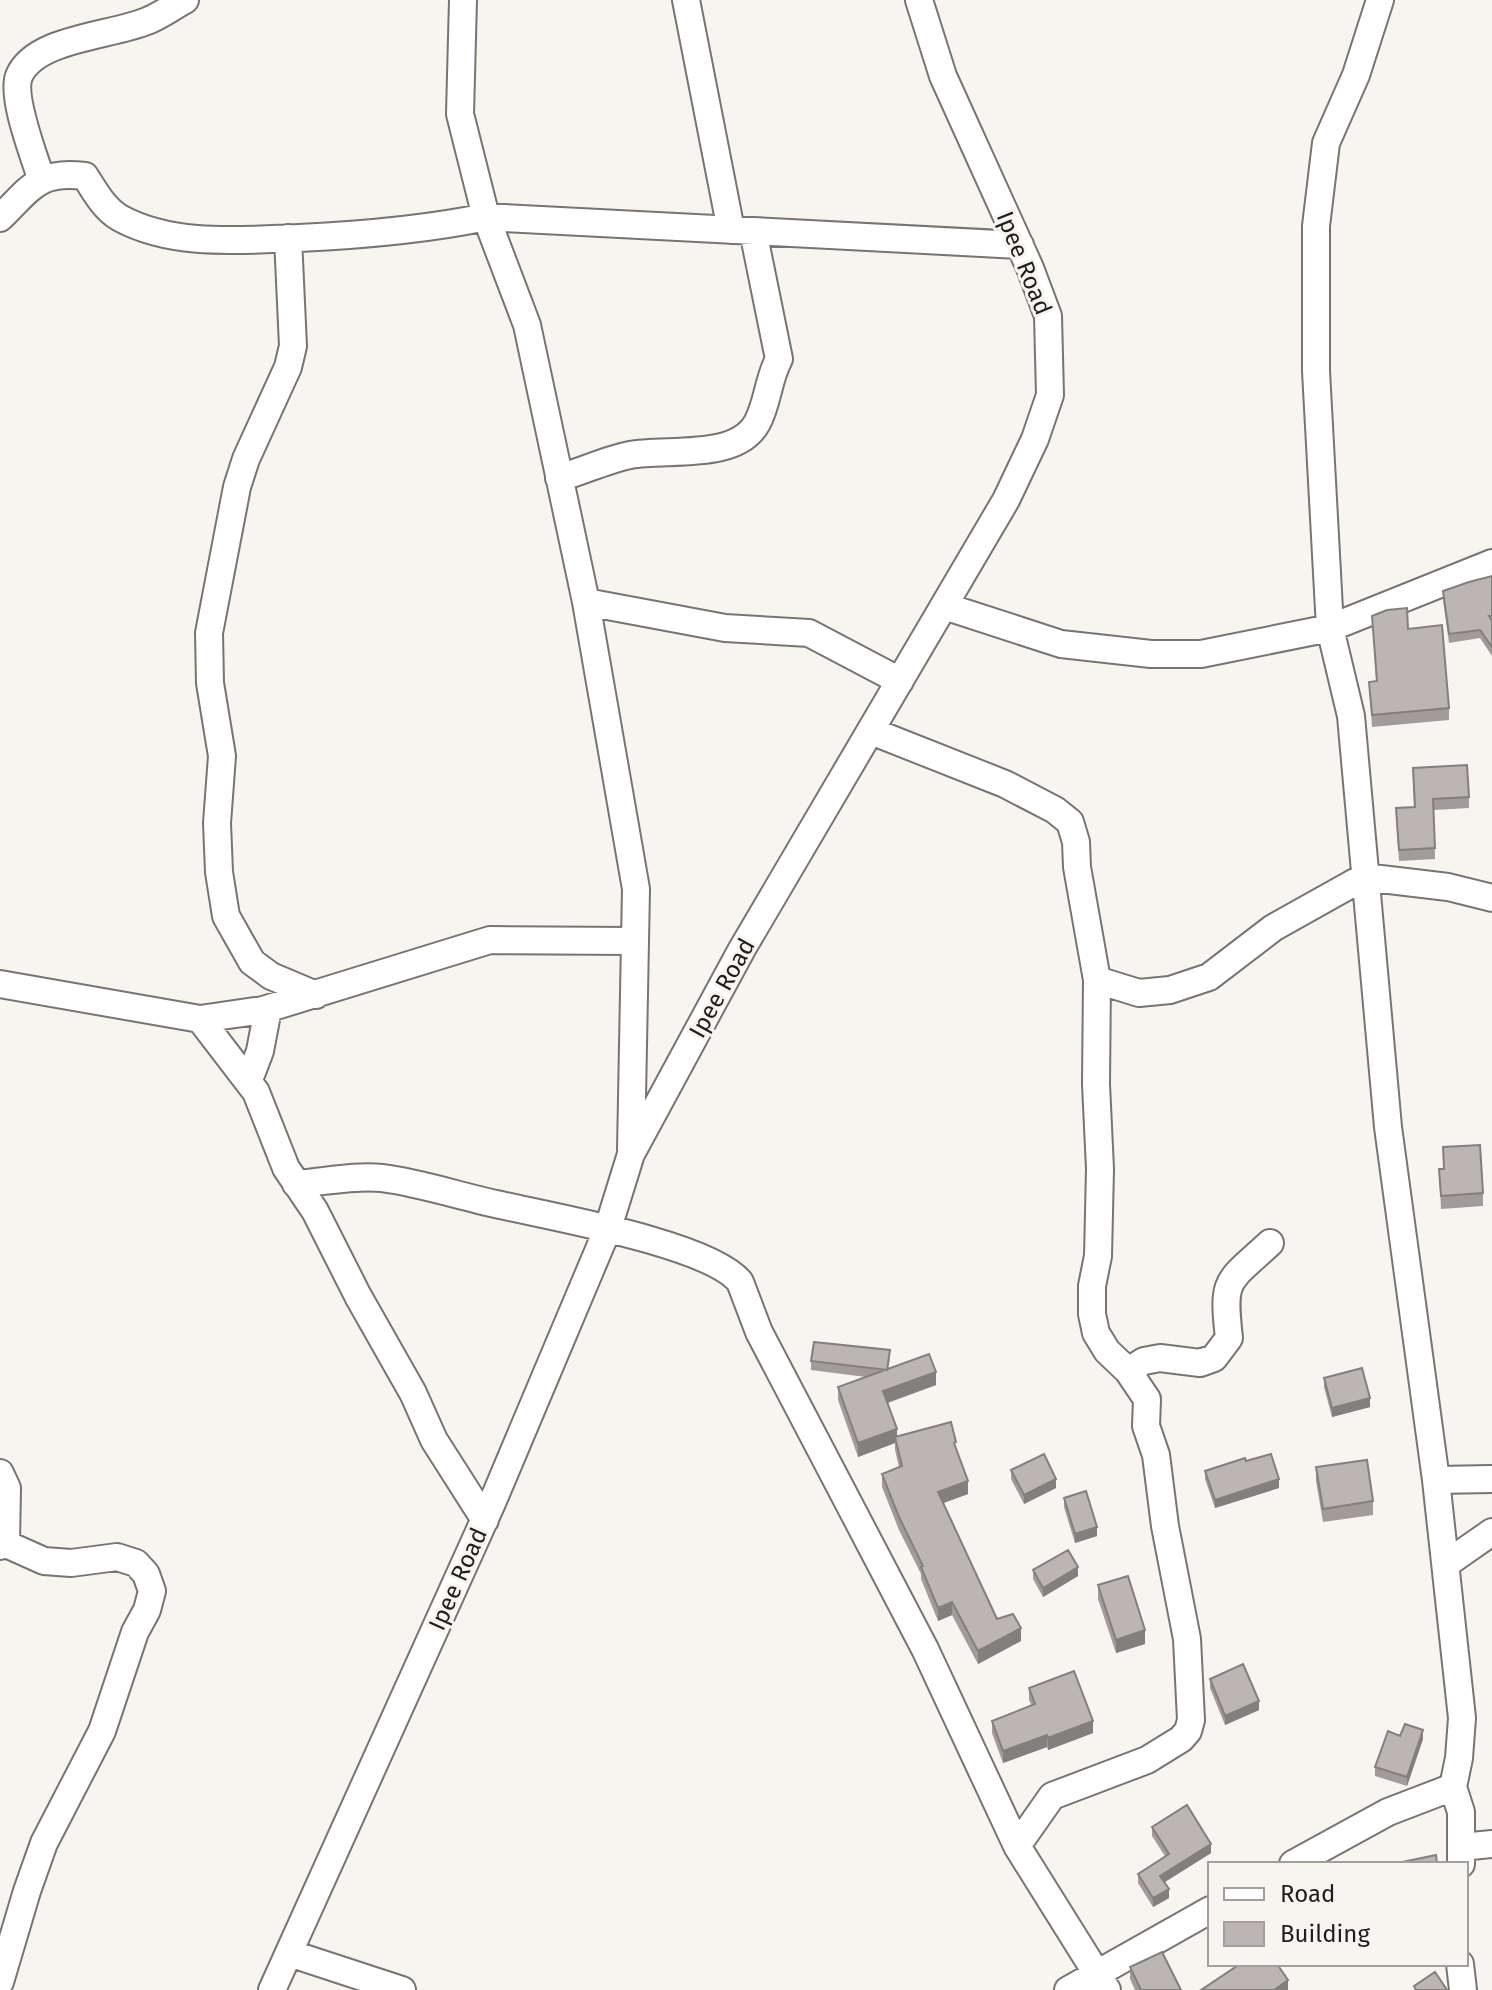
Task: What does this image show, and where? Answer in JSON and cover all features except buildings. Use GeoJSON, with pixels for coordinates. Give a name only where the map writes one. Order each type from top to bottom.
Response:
{"type":"FeatureCollection","features":[{"type":"Feature","properties":{"kind":"street"},"geometry":{"type":"LineString","coordinates":[[41,178],[20,105],[18,78],[30,62],[41,51],[147,21],[185,0]]}},
{"type":"Feature","properties":{"kind":"street"},"geometry":{"type":"LineString","coordinates":[[463,0],[460,114],[486,217],[527,325],[586,602],[636,889],[631,1154]]}},
{"type":"Feature","properties":{"kind":"street"},"geometry":{"type":"LineString","coordinates":[[559,478],[629,455],[676,450],[707,452],[738,442],[756,424],[771,373],[779,359],[742,231],[686,0]]}},
{"type":"Feature","properties":{"kind":"street","name":"Ipee Road"},"geometry":{"type":"LineString","coordinates":[[272,1990],[485,1520],[608,1228],[631,1154],[742,949],[1006,500],[1035,439],[1050,395],[1048,316],[1020,245],[943,76],[919,0]]}},
{"type":"Feature","properties":{"kind":"street"},"geometry":{"type":"LineString","coordinates":[[1380,0],[1356,75],[1326,143],[1316,226],[1316,371],[1330,628],[1351,716],[1388,1127],[1446,1564],[1462,1718],[1453,1787],[1461,1812],[1461,1856],[1492,1844]]}},
{"type":"Feature","properties":{"kind":"street"},"geometry":{"type":"LineString","coordinates":[[0,218],[41,178],[62,173],[85,176],[117,217],[164,233],[220,240],[431,228],[486,217],[1020,245]]}},
{"type":"Feature","properties":{"kind":"street"},"geometry":{"type":"LineString","coordinates":[[288,238],[293,346],[288,367],[246,459],[237,487],[209,633],[210,683],[222,756],[218,835],[219,872],[226,916],[252,962],[271,976],[316,995]]}},
{"type":"Feature","properties":{"kind":"street"},"geometry":{"type":"LineString","coordinates":[[944,606],[1061,644],[1151,654],[1201,654],[1330,628],[1492,563]]}},
{"type":"Feature","properties":{"kind":"street"},"geometry":{"type":"LineString","coordinates":[[586,602],[725,628],[809,633],[900,681]]}},
{"type":"Feature","properties":{"kind":"street"},"geometry":{"type":"LineString","coordinates":[[871,731],[1005,784],[1055,810],[1070,822],[1076,842],[1077,867],[1097,980],[1096,1084],[1100,1169],[1098,1256],[1092,1286],[1092,1314],[1096,1333],[1107,1351],[1128,1371],[1147,1399],[1146,1426],[1156,1455],[1165,1526],[1187,1639],[1191,1720],[1188,1731],[1181,1739],[1147,1760],[1052,1796],[1017,1846]]}},
{"type":"Feature","properties":{"kind":"street"},"geometry":{"type":"LineString","coordinates":[[1097,980],[1139,993],[1170,990],[1209,977],[1273,928],[1364,877],[1448,887],[1492,898]]}},
{"type":"Feature","properties":{"kind":"street"},"geometry":{"type":"LineString","coordinates":[[0,984],[200,1019],[268,1009],[490,940],[633,941]]}},
{"type":"Feature","properties":{"kind":"street"},"geometry":{"type":"LineString","coordinates":[[249,1080],[260,1051],[268,1009]]}},
{"type":"Feature","properties":{"kind":"street"},"geometry":{"type":"LineString","coordinates":[[200,1019],[256,1092],[278,1152],[315,1211],[358,1296],[413,1393],[434,1440],[485,1520]]}},
{"type":"Feature","properties":{"kind":"street"},"geometry":{"type":"LineString","coordinates":[[296,1184],[380,1178],[608,1228],[690,1254],[727,1270],[740,1282],[759,1332],[925,1649],[1017,1846],[1102,1982]]}},
{"type":"Feature","properties":{"kind":"street"},"geometry":{"type":"LineString","coordinates":[[1128,1371],[1144,1361],[1160,1358],[1200,1363],[1214,1358],[1229,1338],[1224,1308],[1225,1294],[1231,1281],[1270,1243]]}},
{"type":"Feature","properties":{"kind":"street"},"geometry":{"type":"LineString","coordinates":[[0,1473],[7,1488],[3,1545],[44,1561],[71,1563],[117,1557],[136,1563],[146,1574],[152,1591],[102,1731],[44,1843],[0,1982]]}},
{"type":"Feature","properties":{"kind":"street"},"geometry":{"type":"LineString","coordinates":[[1436,1480],[1492,1479]]}},
{"type":"Feature","properties":{"kind":"street"},"geometry":{"type":"LineString","coordinates":[[1446,1564],[1492,1532]]}},
{"type":"Feature","properties":{"kind":"street"},"geometry":{"type":"LineString","coordinates":[[1297,1862],[1388,1812],[1453,1787]]}},
{"type":"Feature","properties":{"kind":"street"},"geometry":{"type":"LineString","coordinates":[[1068,1990],[1102,1982],[1208,1911]]}},
{"type":"Feature","properties":{"kind":"street"},"geometry":{"type":"LineString","coordinates":[[289,1953],[402,1990]]}},
{"type":"Feature","properties":{"kind":"street"},"geometry":{"type":"LineString","coordinates":[[1460,1966],[1463,1990]]}}]}
